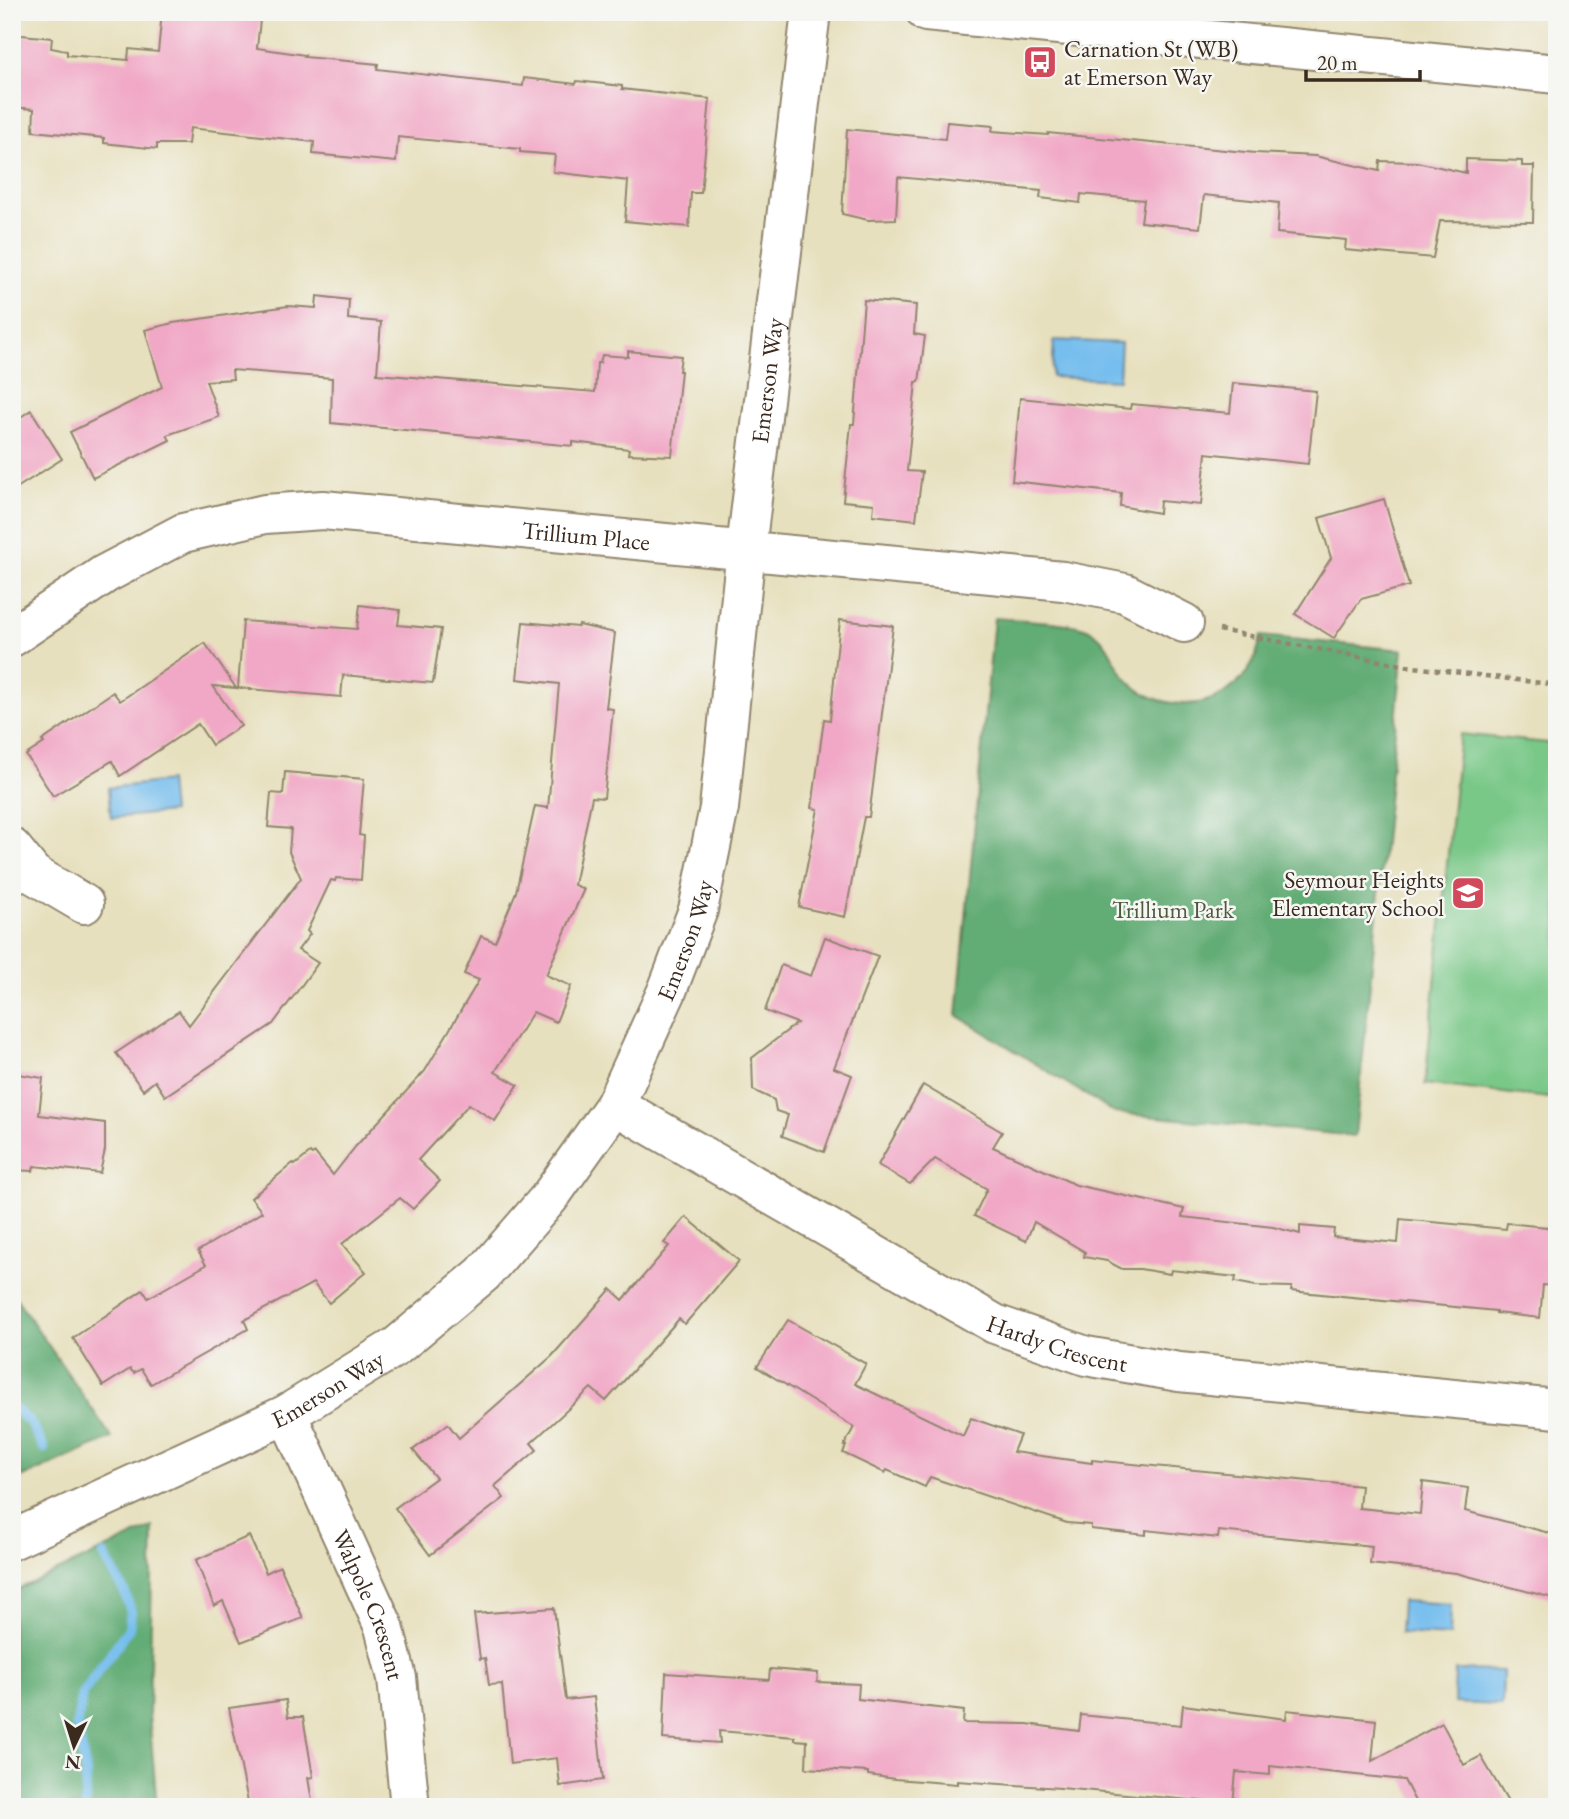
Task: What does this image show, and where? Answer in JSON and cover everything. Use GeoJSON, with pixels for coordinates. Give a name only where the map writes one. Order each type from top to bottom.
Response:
{"type":"FeatureCollection","features":[{"type":"Feature","properties":{"kind":"street","name":"Emerson Way"},"geometry":{"type":"LineString","coordinates":[[12,1540],[287,1414],[397,1346],[482,1274],[549,1198],[615,1105],[667,991],[698,910],[719,808],[746,549],[811,12]]}},
{"type":"Feature","properties":{"kind":"street"},"geometry":{"type":"LineString","coordinates":[[926,12],[1557,74]]}},
{"type":"Feature","properties":{"kind":"street","name":"Trillium Place"},"geometry":{"type":"LineString","coordinates":[[12,637],[105,574],[183,533],[265,514],[323,510],[1063,581],[1125,593],[1184,623]]}},
{"type":"Feature","properties":{"kind":"street"},"geometry":{"type":"LineString","coordinates":[[12,848],[33,874],[84,904]]}},
{"type":"Feature","properties":{"kind":"street","name":"Hardy Crescent"},"geometry":{"type":"LineString","coordinates":[[615,1105],[995,1324],[1086,1356],[1179,1372],[1557,1409]]}},
{"type":"Feature","properties":{"kind":"street","name":"Walpole Crescent"},"geometry":{"type":"LineString","coordinates":[[287,1414],[384,1627],[397,1678],[410,1807]]}},
{"type":"Feature","properties":{"kind":"path"},"geometry":{"type":"LineString","coordinates":[[1184,623],[1406,666],[1557,685]]}},
{"type":"Feature","properties":{"kind":"green space","name":"Trillium Park"},"geometry":{"type":"Polygon","coordinates":[[[994,618],[1057,623],[1089,630],[1104,643],[1121,671],[1141,691],[1166,702],[1180,704],[1208,700],[1229,690],[1243,677],[1253,662],[1261,636],[1403,650],[1355,1136],[1115,1113],[957,1015],[994,618]]]}},
{"type":"Feature","properties":{"kind":"green space"},"geometry":{"type":"Polygon","coordinates":[[[1460,734],[1557,744],[1557,1099],[1425,1084],[1460,734]]]}},
{"type":"Feature","properties":{"kind":"green space"},"geometry":{"type":"Polygon","coordinates":[[[12,1292],[112,1438],[12,1482],[12,1292]]]}},
{"type":"Feature","properties":{"kind":"green space"},"geometry":{"type":"Polygon","coordinates":[[[153,1527],[149,1714],[157,1807],[12,1807],[12,1592],[153,1527]]]}},
{"type":"Feature","properties":{"kind":"water"},"geometry":{"type":"Polygon","coordinates":[[[1054,340],[1121,343],[1119,380],[1052,377],[1054,340]]]}},
{"type":"Feature","properties":{"kind":"water"},"geometry":{"type":"Polygon","coordinates":[[[169,781],[172,812],[111,818],[108,788],[169,781]]]}},
{"type":"Feature","properties":{"kind":"water"},"geometry":{"type":"Polygon","coordinates":[[[1402,1601],[1451,1604],[1450,1636],[1400,1633],[1402,1601]]]}},
{"type":"Feature","properties":{"kind":"water"},"geometry":{"type":"Polygon","coordinates":[[[1455,1670],[1503,1671],[1502,1705],[1454,1703],[1455,1670]]]}},
{"type":"Feature","properties":{"kind":"building"},"geometry":{"type":"Polygon","coordinates":[[[162,12],[204,12],[260,20],[257,48],[305,55],[304,57],[378,64],[377,69],[523,86],[524,78],[576,84],[577,81],[710,99],[701,193],[691,193],[689,227],[625,221],[628,181],[553,172],[555,155],[398,137],[396,162],[313,154],[314,142],[190,128],[188,144],[157,144],[157,149],[104,143],[104,138],[33,131],[34,109],[12,107],[12,34],[52,38],[51,48],[67,51],[67,55],[128,60],[129,49],[158,52],[162,12]]]}},
{"type":"Feature","properties":{"kind":"building"},"geometry":{"type":"Polygon","coordinates":[[[947,122],[993,126],[992,131],[1048,133],[1315,156],[1379,171],[1380,161],[1417,162],[1466,173],[1466,159],[1522,161],[1522,166],[1534,166],[1533,222],[1440,221],[1433,258],[1345,250],[1346,240],[1277,233],[1279,203],[1204,195],[1200,228],[1141,222],[1144,200],[1081,194],[1080,203],[1040,198],[1041,191],[898,177],[896,219],[868,220],[842,214],[847,129],[945,139],[947,122]]]}},
{"type":"Feature","properties":{"kind":"building"},"geometry":{"type":"Polygon","coordinates":[[[317,296],[349,300],[348,319],[381,322],[377,374],[595,392],[597,363],[600,363],[602,355],[628,357],[628,351],[681,356],[672,456],[628,454],[629,449],[573,442],[573,446],[331,423],[332,378],[232,370],[233,379],[206,381],[219,417],[167,435],[170,440],[93,478],[70,432],[162,387],[145,330],[173,323],[288,306],[316,308],[317,296]]]}},
{"type":"Feature","properties":{"kind":"building"},"geometry":{"type":"Polygon","coordinates":[[[864,300],[916,305],[914,334],[925,336],[919,382],[916,382],[907,471],[922,472],[916,520],[873,515],[874,504],[843,501],[851,424],[854,424],[864,300]]]}},
{"type":"Feature","properties":{"kind":"building"},"geometry":{"type":"Polygon","coordinates":[[[1233,383],[1316,391],[1308,464],[1206,453],[1201,505],[1160,501],[1159,513],[1120,506],[1121,493],[1012,481],[1020,398],[1130,409],[1131,404],[1230,413],[1233,383]]]}},
{"type":"Feature","properties":{"kind":"building"},"geometry":{"type":"Polygon","coordinates":[[[31,410],[62,459],[12,491],[12,423],[31,410]]]}},
{"type":"Feature","properties":{"kind":"building"},"geometry":{"type":"Polygon","coordinates":[[[1384,499],[1409,586],[1361,599],[1334,638],[1295,614],[1331,558],[1319,518],[1384,499]]]}},
{"type":"Feature","properties":{"kind":"building"},"geometry":{"type":"Polygon","coordinates":[[[360,605],[400,610],[398,625],[441,629],[433,683],[343,675],[341,697],[238,688],[243,621],[357,629],[360,605]]]}},
{"type":"Feature","properties":{"kind":"building"},"geometry":{"type":"Polygon","coordinates":[[[840,620],[893,626],[869,817],[864,817],[845,917],[799,907],[818,809],[812,808],[824,719],[830,720],[840,620]]]}},
{"type":"Feature","properties":{"kind":"building"},"geometry":{"type":"Polygon","coordinates":[[[523,622],[579,625],[615,633],[606,708],[613,709],[604,798],[592,797],[574,885],[584,889],[546,975],[571,986],[556,1022],[533,1012],[495,1072],[518,1085],[495,1121],[469,1104],[418,1160],[440,1181],[413,1209],[400,1198],[342,1244],[366,1272],[329,1303],[313,1283],[244,1320],[248,1329],[151,1384],[141,1369],[134,1373],[130,1369],[103,1386],[73,1338],[143,1290],[148,1298],[206,1265],[198,1251],[262,1212],[251,1198],[293,1163],[295,1165],[310,1153],[315,1153],[333,1175],[425,1071],[479,980],[464,974],[481,936],[495,942],[516,892],[535,806],[548,808],[559,684],[517,679],[523,622]]]}},
{"type":"Feature","properties":{"kind":"building"},"geometry":{"type":"Polygon","coordinates":[[[205,643],[236,688],[213,686],[241,726],[212,745],[198,724],[120,776],[112,761],[53,796],[26,755],[113,692],[120,701],[205,643]]]}},
{"type":"Feature","properties":{"kind":"building"},"geometry":{"type":"Polygon","coordinates":[[[285,772],[364,779],[359,835],[364,836],[361,880],[331,880],[307,931],[310,934],[298,950],[318,963],[273,1024],[165,1096],[155,1081],[143,1090],[116,1053],[179,1011],[189,1025],[301,878],[289,852],[291,829],[268,827],[271,793],[283,794],[285,772]]]}},
{"type":"Feature","properties":{"kind":"building"},"geometry":{"type":"Polygon","coordinates":[[[825,937],[878,956],[834,1068],[852,1075],[824,1152],[782,1136],[788,1115],[776,1111],[774,1100],[753,1090],[752,1058],[797,1023],[765,1011],[781,965],[811,976],[825,937]]]}},
{"type":"Feature","properties":{"kind":"building"},"geometry":{"type":"Polygon","coordinates":[[[12,1073],[43,1078],[39,1115],[105,1123],[105,1150],[100,1173],[34,1166],[33,1171],[12,1170],[12,1073]]]}},
{"type":"Feature","properties":{"kind":"building"},"geometry":{"type":"Polygon","coordinates":[[[923,1085],[1002,1132],[993,1147],[1076,1185],[1184,1209],[1182,1217],[1273,1227],[1300,1234],[1300,1226],[1334,1229],[1333,1237],[1398,1243],[1400,1219],[1506,1229],[1507,1223],[1557,1228],[1557,1286],[1543,1285],[1540,1318],[1496,1311],[1291,1291],[1292,1287],[1256,1286],[1235,1282],[1236,1277],[1171,1270],[1170,1274],[1122,1269],[1107,1261],[1084,1257],[1085,1252],[1034,1222],[1026,1241],[974,1216],[987,1189],[935,1159],[910,1184],[878,1165],[923,1085]]]}},
{"type":"Feature","properties":{"kind":"building"},"geometry":{"type":"Polygon","coordinates":[[[686,1217],[739,1261],[685,1324],[679,1319],[606,1401],[591,1388],[531,1443],[537,1450],[495,1486],[504,1498],[430,1555],[395,1508],[436,1478],[413,1450],[448,1424],[459,1438],[552,1356],[611,1289],[623,1300],[669,1246],[664,1243],[686,1217]]]}},
{"type":"Feature","properties":{"kind":"building"},"geometry":{"type":"Polygon","coordinates":[[[788,1320],[866,1364],[855,1384],[963,1436],[971,1418],[1020,1435],[1013,1452],[1092,1463],[1092,1460],[1361,1486],[1359,1508],[1420,1514],[1423,1482],[1468,1488],[1465,1511],[1557,1535],[1557,1599],[1456,1573],[1370,1564],[1372,1546],[1219,1531],[1218,1538],[1146,1530],[1146,1535],[1091,1529],[1091,1525],[1067,1523],[930,1477],[925,1487],[887,1470],[885,1473],[843,1453],[854,1427],[757,1367],[788,1320]]]}},
{"type":"Feature","properties":{"kind":"building"},"geometry":{"type":"Polygon","coordinates":[[[249,1536],[266,1573],[280,1566],[303,1618],[241,1642],[223,1601],[214,1606],[196,1560],[249,1536]]]}},
{"type":"Feature","properties":{"kind":"building"},"geometry":{"type":"Polygon","coordinates":[[[554,1608],[566,1700],[594,1697],[603,1780],[560,1786],[557,1758],[510,1764],[502,1684],[489,1685],[485,1658],[480,1659],[474,1614],[554,1608]]]}},
{"type":"Feature","properties":{"kind":"building"},"geometry":{"type":"Polygon","coordinates":[[[770,1669],[818,1673],[817,1682],[859,1684],[858,1699],[964,1711],[963,1723],[1027,1724],[1079,1731],[1081,1715],[1181,1725],[1183,1705],[1286,1719],[1287,1710],[1376,1720],[1372,1761],[1442,1723],[1464,1765],[1481,1756],[1511,1807],[1418,1807],[1404,1780],[1270,1766],[1270,1775],[1236,1772],[1233,1804],[1061,1788],[895,1779],[868,1775],[868,1772],[806,1768],[807,1741],[795,1740],[795,1737],[719,1731],[720,1743],[663,1739],[666,1673],[769,1680],[770,1669]]]}},
{"type":"Feature","properties":{"kind":"building"},"geometry":{"type":"Polygon","coordinates":[[[286,1700],[288,1717],[303,1717],[313,1777],[308,1778],[313,1807],[249,1807],[229,1708],[286,1700]]]}},
{"type":"Feature","properties":{"kind":"waterway"},"geometry":{"type":"LineString","coordinates":[[12,1407],[30,1422],[44,1448]]}},
{"type":"Feature","properties":{"kind":"waterway"},"geometry":{"type":"LineString","coordinates":[[85,1807],[86,1773],[77,1726],[82,1694],[129,1628],[131,1612],[125,1593],[104,1555]]}},
{"type":"Feature","properties":{"kind":"place","name":"Carnation St (WB) at Emerson Way"},"geometry":{"type":"Point","coordinates":[1040,62]}},
{"type":"Feature","properties":{"kind":"place","name":"Seymour Heights Elementary School"},"geometry":{"type":"Point","coordinates":[1468,893]}}]}
